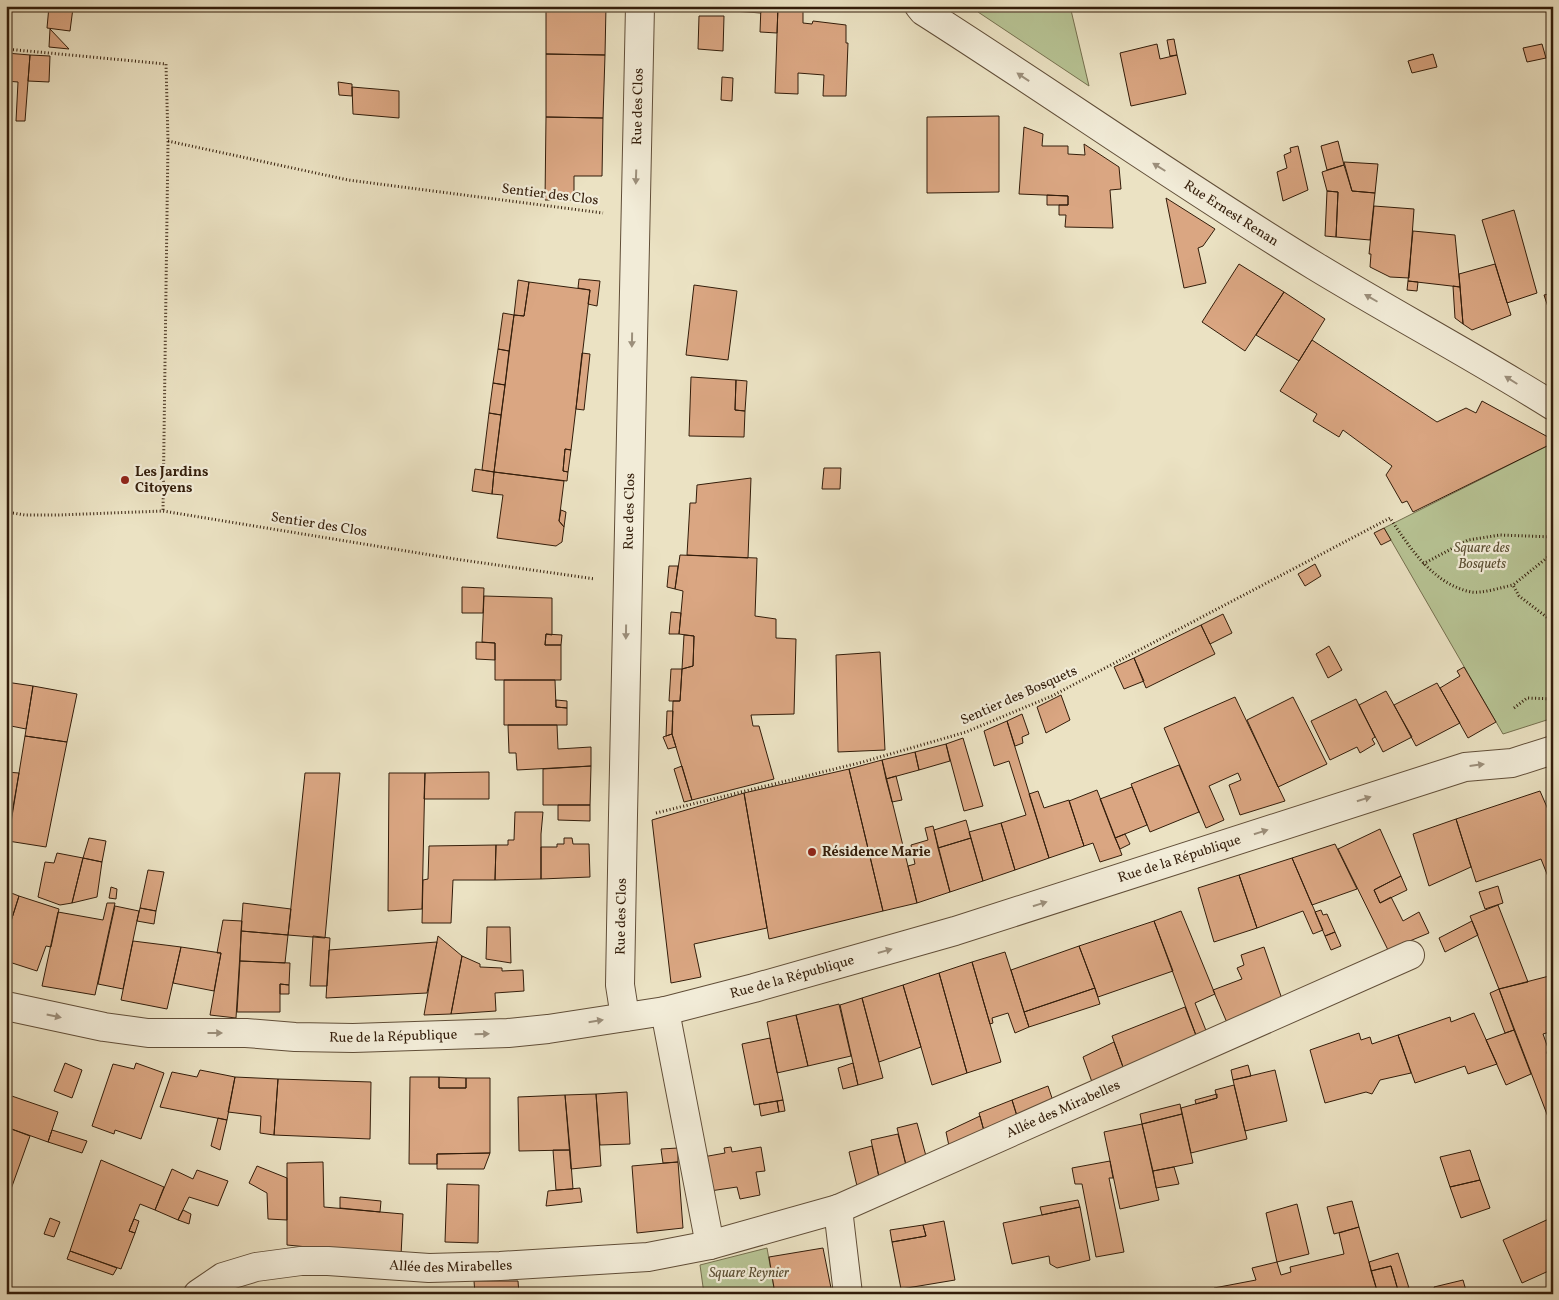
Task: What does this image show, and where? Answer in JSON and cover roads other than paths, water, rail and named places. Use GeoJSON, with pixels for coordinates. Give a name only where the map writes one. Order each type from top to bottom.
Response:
{"type":"FeatureCollection","features":[{"type":"Feature","properties":{"kind":"street","name":"Rue des Clos"},"geometry":{"type":"LineString","coordinates":[[625,1016],[620,985],[640,6]]}},
{"type":"Feature","properties":{"kind":"street","name":"Rue Ernest Renan"},"geometry":{"type":"LineString","coordinates":[[919,6],[923,11],[1126,146],[1316,266],[1499,372],[1553,406]]}},
{"type":"Feature","properties":{"kind":"street","name":"Rue de la République"},"geometry":{"type":"LineString","coordinates":[[6,1006],[104,1027],[148,1033],[246,1033],[295,1037],[353,1038],[508,1033],[548,1029],[665,1011],[745,991],[955,931],[1465,767],[1512,762],[1553,750]]}},
{"type":"Feature","properties":{"kind":"street","name":"Allée des Mirabelles"},"geometry":{"type":"LineString","coordinates":[[198,1294],[223,1277],[256,1267],[301,1261],[429,1268],[500,1266],[648,1257],[710,1245],[838,1208],[1410,954]]}},
{"type":"Feature","properties":{"kind":"street"},"geometry":{"type":"LineString","coordinates":[[665,1011],[710,1245]]}},
{"type":"Feature","properties":{"kind":"street"},"geometry":{"type":"LineString","coordinates":[[838,1208],[848,1294]]}},
{"type":"Feature","properties":{"kind":"place","name":"Les Jardins Citoyens"},"geometry":{"type":"Point","coordinates":[125,480]}},
{"type":"Feature","properties":{"kind":"place","name":"Résidence Marie"},"geometry":{"type":"Point","coordinates":[812,852]}},
{"type":"Feature","properties":{"kind":"park label","name":"Square des Bosquets"},"geometry":{"type":"Point","coordinates":[1482,556]}},
{"type":"Feature","properties":{"kind":"park label","name":"Square Reynier"},"geometry":{"type":"Point","coordinates":[749,1273]}}]}
